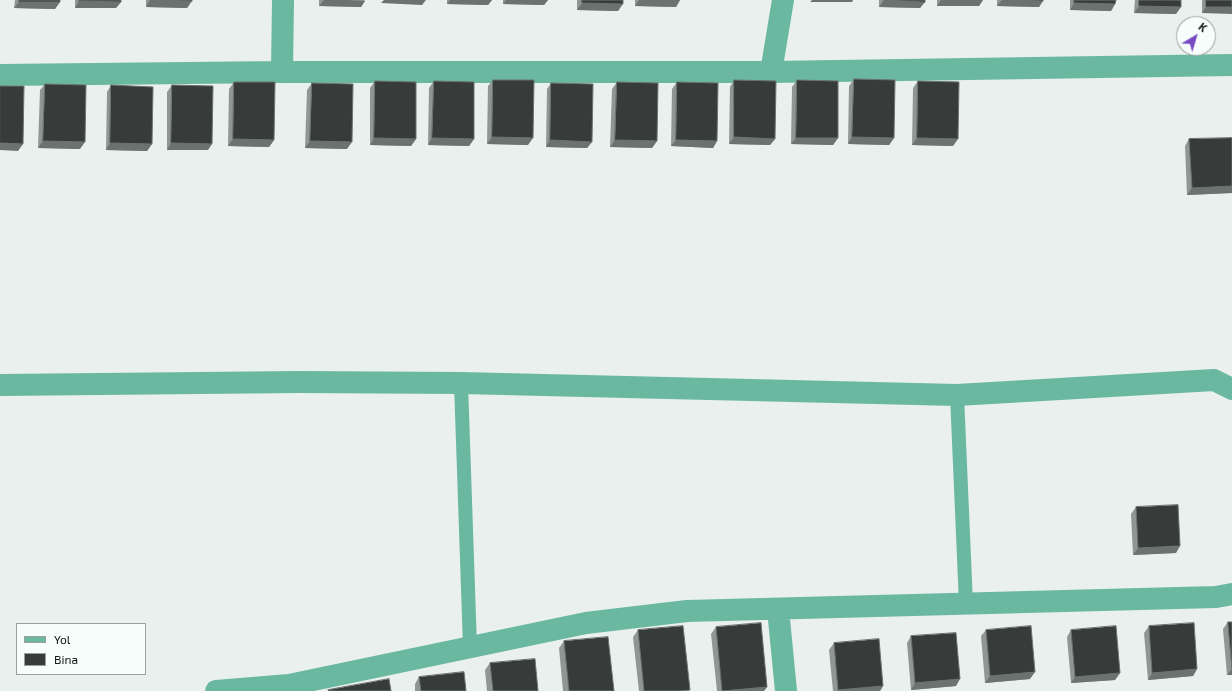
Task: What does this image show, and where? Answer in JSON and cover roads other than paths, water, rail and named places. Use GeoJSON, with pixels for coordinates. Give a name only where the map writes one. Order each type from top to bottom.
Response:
{"type":"FeatureCollection","features":[{"type":"Feature","properties":{"kind":"street"},"geometry":{"type":"LineString","coordinates":[[282,72],[283,0]]}},
{"type":"Feature","properties":{"kind":"street"},"geometry":{"type":"LineString","coordinates":[[771,72],[783,0]]}},
{"type":"Feature","properties":{"kind":"street"},"geometry":{"type":"LineString","coordinates":[[0,75],[282,72],[771,72],[1232,64]]}},
{"type":"Feature","properties":{"kind":"street"},"geometry":{"type":"LineString","coordinates":[[0,385],[299,382],[461,383],[957,395],[1214,380],[1232,389]]}},
{"type":"Feature","properties":{"kind":"street"},"geometry":{"type":"LineString","coordinates":[[216,691],[289,688],[470,647],[586,623],[687,611],[1216,597],[1232,594]]}},
{"type":"Feature","properties":{"kind":"street"},"geometry":{"type":"LineString","coordinates":[[778,609],[786,691]]}},
{"type":"Feature","properties":{"kind":"lane"},"geometry":{"type":"LineString","coordinates":[[461,383],[470,647]]}},
{"type":"Feature","properties":{"kind":"lane"},"geometry":{"type":"LineString","coordinates":[[957,395],[966,604]]}}]}
